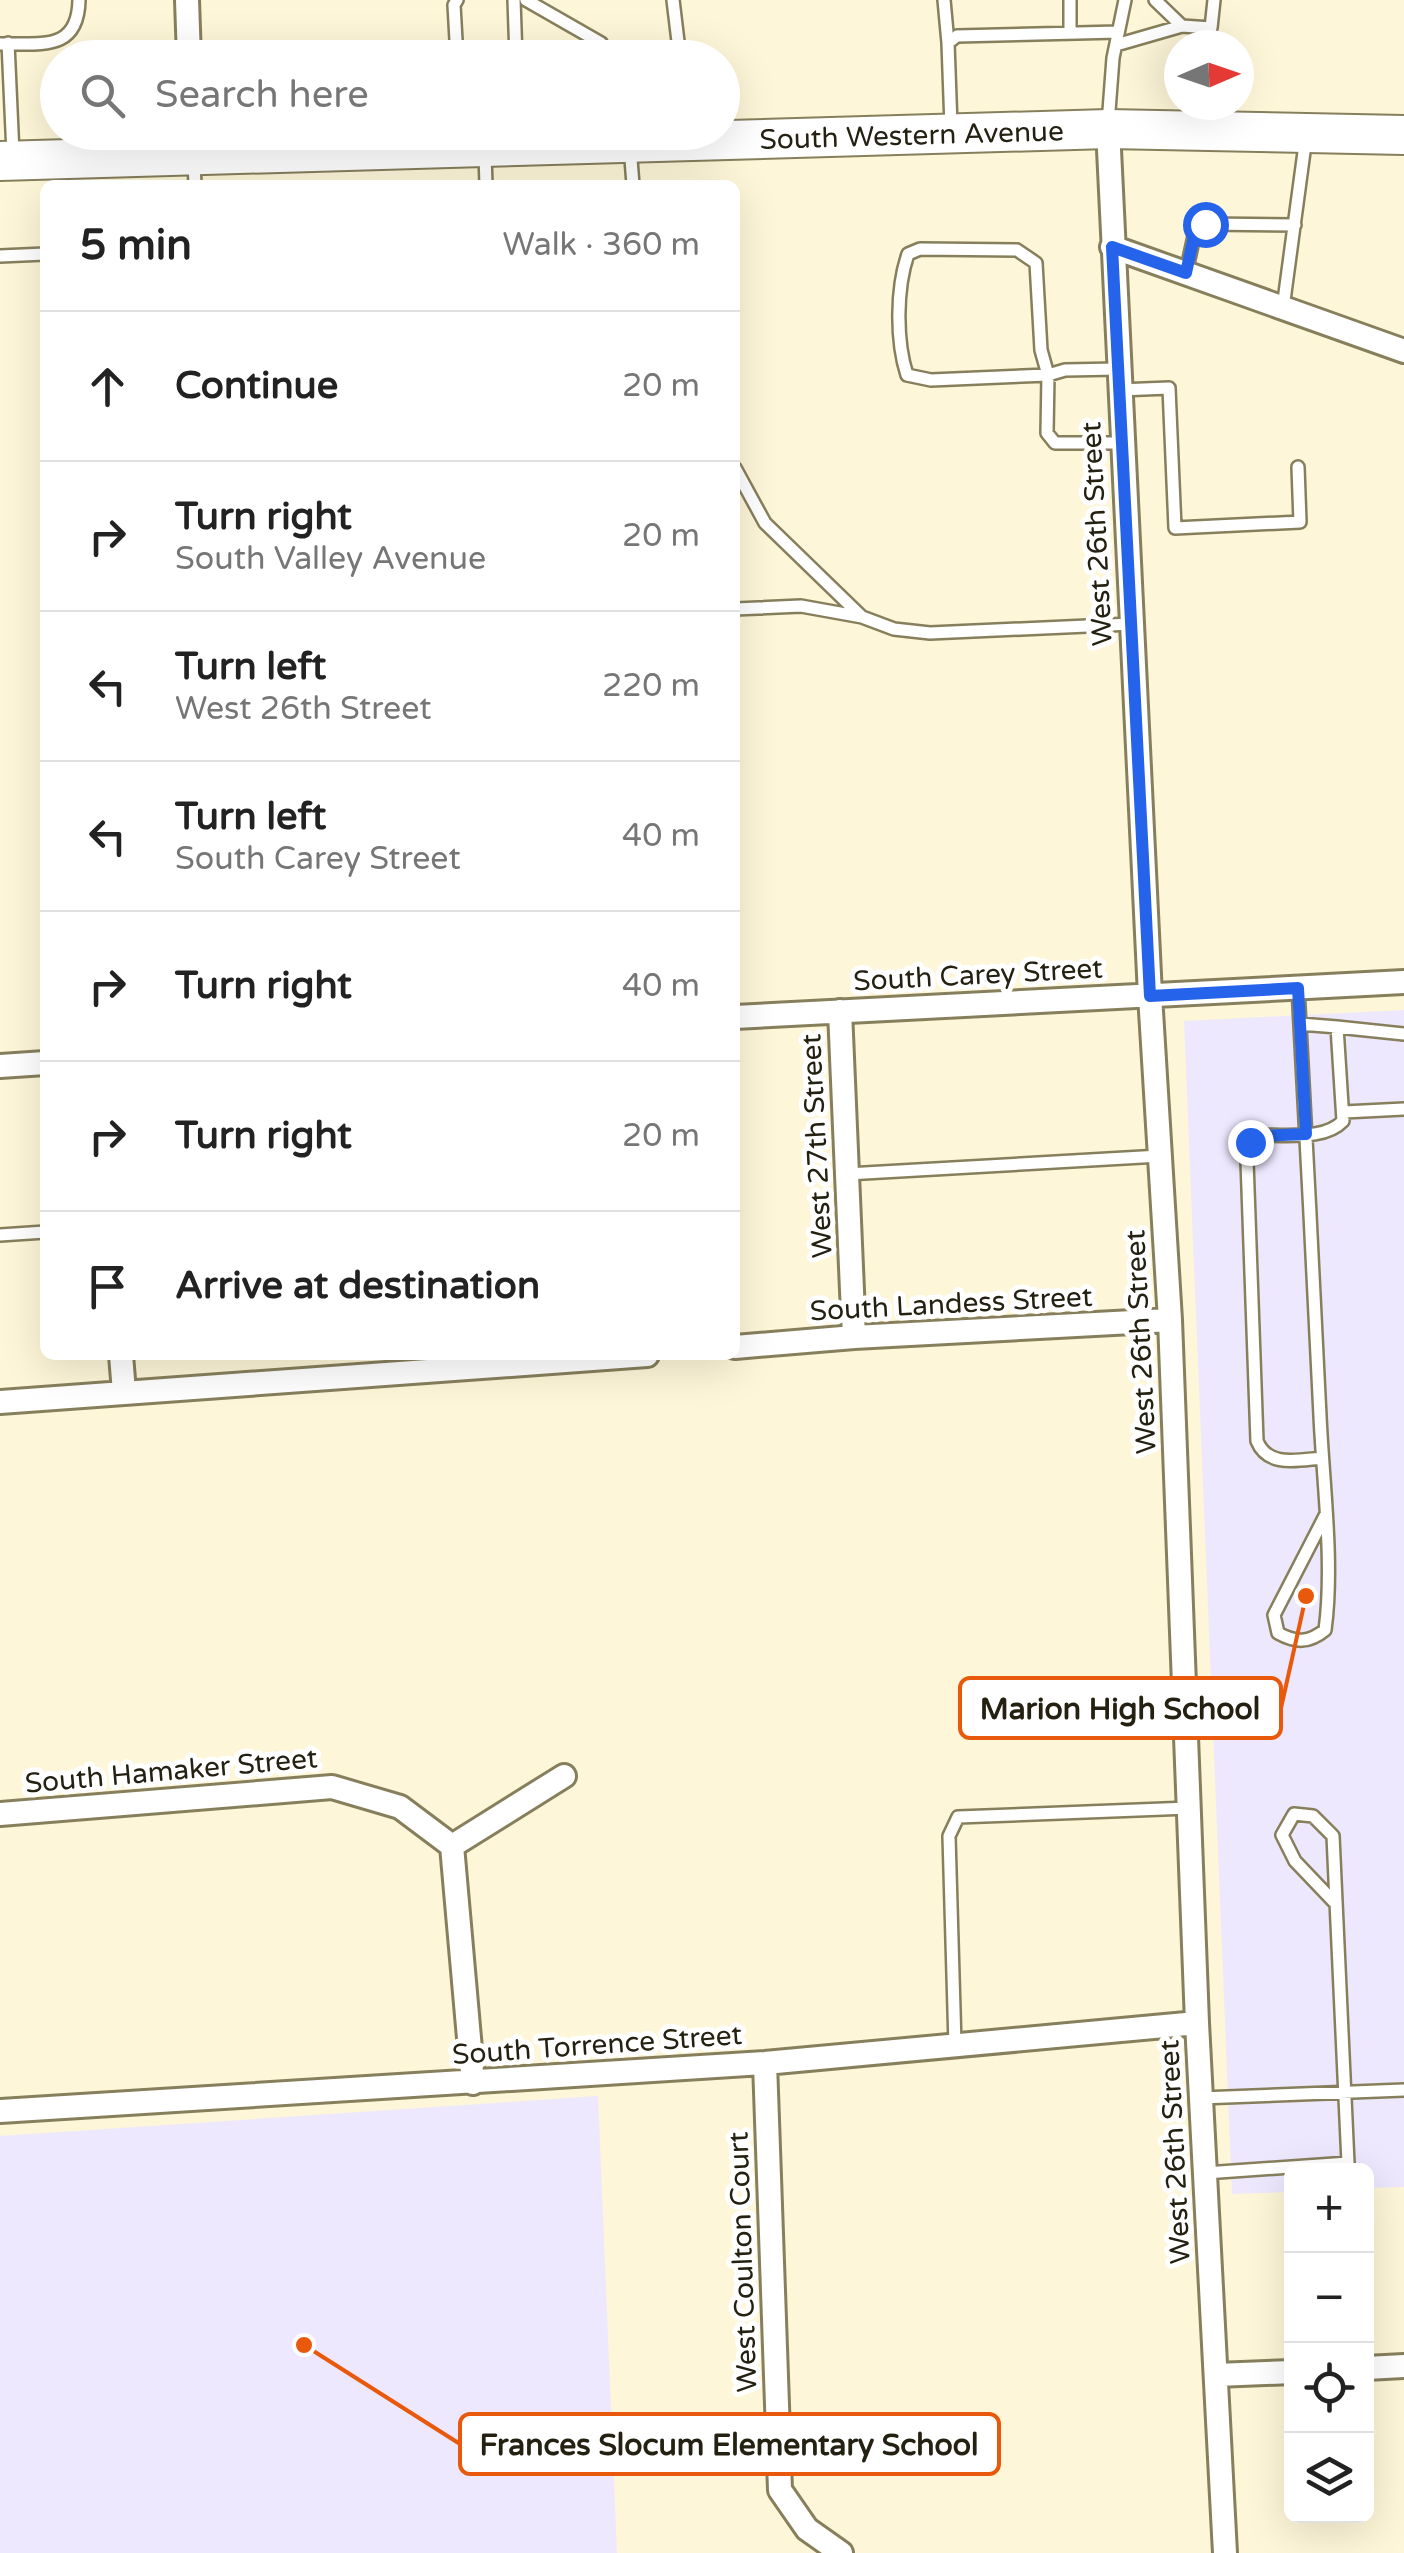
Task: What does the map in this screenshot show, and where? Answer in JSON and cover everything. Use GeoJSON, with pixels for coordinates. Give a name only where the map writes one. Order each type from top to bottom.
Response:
{"type":"FeatureCollection","features":[{"type":"Feature","properties":{"kind":"highway","name":"South Western Avenue"},"geometry":{"type":"LineString","coordinates":[[740,136],[1108,129],[1404,135]]}},
{"type":"Feature","properties":{"kind":"highway","name":"South Western Avenue"},"geometry":{"type":"LineString","coordinates":[[7,161],[138,163],[331,150]]}},
{"type":"Feature","properties":{"kind":"street"},"geometry":{"type":"LineString","coordinates":[[187,0],[189,40]]}},
{"type":"Feature","properties":{"kind":"street","name":"West 26th Street"},"geometry":{"type":"LineString","coordinates":[[1108,129],[1150,996],[1170,1320],[1197,2023],[1225,2553]]}},
{"type":"Feature","properties":{"kind":"street"},"geometry":{"type":"LineString","coordinates":[[1112,247],[1404,351]]}},
{"type":"Feature","properties":{"kind":"street","name":"South Carey Street"},"geometry":{"type":"LineString","coordinates":[[740,1017],[1404,982]]}},
{"type":"Feature","properties":{"kind":"street","name":"West 27th Street"},"geometry":{"type":"LineString","coordinates":[[840,1011],[854,1337]]}},
{"type":"Feature","properties":{"kind":"street"},"geometry":{"type":"LineString","coordinates":[[0,1066],[40,1063]]}},
{"type":"Feature","properties":{"kind":"street","name":"South Landess Street"},"geometry":{"type":"LineString","coordinates":[[740,1348],[854,1337],[1170,1320]]}},
{"type":"Feature","properties":{"kind":"street"},"geometry":{"type":"LineString","coordinates":[[121,1360],[124,1392]]}},
{"type":"Feature","properties":{"kind":"street"},"geometry":{"type":"LineString","coordinates":[[0,1402],[536,1360]]}},
{"type":"Feature","properties":{"kind":"street"},"geometry":{"type":"LineString","coordinates":[[473,2083],[452,1846],[564,1776]]}},
{"type":"Feature","properties":{"kind":"street","name":"South Hamaker Street"},"geometry":{"type":"LineString","coordinates":[[0,1814],[332,1787],[400,1807],[452,1846]]}},
{"type":"Feature","properties":{"kind":"street","name":"South Torrence Street"},"geometry":{"type":"LineString","coordinates":[[0,2112],[765,2063],[1197,2023]]}},
{"type":"Feature","properties":{"kind":"street","name":"West Coulton Court"},"geometry":{"type":"LineString","coordinates":[[765,2063],[780,2490],[807,2528],[841,2553]]}},
{"type":"Feature","properties":{"kind":"street"},"geometry":{"type":"LineString","coordinates":[[1374,2368],[1404,2366]]}},
{"type":"Feature","properties":{"kind":"street"},"geometry":{"type":"LineString","coordinates":[[1216,2375],[1284,2372]]}},
{"type":"Feature","properties":{"kind":"lane"},"geometry":{"type":"LineString","coordinates":[[60,40],[71,34],[78,20],[79,0]]}},
{"type":"Feature","properties":{"kind":"lane"},"geometry":{"type":"LineString","coordinates":[[456,40],[454,5],[458,0]]}},
{"type":"Feature","properties":{"kind":"lane"},"geometry":{"type":"LineString","coordinates":[[514,0],[515,40]]}},
{"type":"Feature","properties":{"kind":"lane"},"geometry":{"type":"LineString","coordinates":[[526,0],[596,40]]}},
{"type":"Feature","properties":{"kind":"lane"},"geometry":{"type":"LineString","coordinates":[[673,0],[678,40]]}},
{"type":"Feature","properties":{"kind":"lane"},"geometry":{"type":"LineString","coordinates":[[944,0],[951,134]]}},
{"type":"Feature","properties":{"kind":"lane"},"geometry":{"type":"LineString","coordinates":[[1070,0],[1070,31]]}},
{"type":"Feature","properties":{"kind":"lane"},"geometry":{"type":"LineString","coordinates":[[1108,129],[1125,0]]}},
{"type":"Feature","properties":{"kind":"lane"},"geometry":{"type":"LineString","coordinates":[[1155,0],[1182,26]]}},
{"type":"Feature","properties":{"kind":"lane"},"geometry":{"type":"LineString","coordinates":[[948,43],[956,36],[1070,31],[1117,38],[1182,26],[1211,28],[1214,0]]}},
{"type":"Feature","properties":{"kind":"lane"},"geometry":{"type":"LineString","coordinates":[[7,161],[4,44],[40,41]]}},
{"type":"Feature","properties":{"kind":"lane"},"geometry":{"type":"LineString","coordinates":[[1283,308],[1307,133]]}},
{"type":"Feature","properties":{"kind":"lane"},"geometry":{"type":"LineString","coordinates":[[488,180],[504,150]]}},
{"type":"Feature","properties":{"kind":"lane"},"geometry":{"type":"LineString","coordinates":[[631,150],[633,180]]}},
{"type":"Feature","properties":{"kind":"lane"},"geometry":{"type":"LineString","coordinates":[[1186,273],[1194,236],[1205,224],[1294,225]]}},
{"type":"Feature","properties":{"kind":"lane"},"geometry":{"type":"LineString","coordinates":[[1122,443],[1054,443],[1047,433],[1048,375],[1040,350],[1036,263],[1017,250],[920,249],[908,254],[902,270],[900,354],[907,375],[932,380],[1048,375],[1065,370],[1169,388],[1175,528],[1300,522],[1298,467]]}},
{"type":"Feature","properties":{"kind":"lane"},"geometry":{"type":"LineString","coordinates":[[0,256],[40,254]]}},
{"type":"Feature","properties":{"kind":"lane"},"geometry":{"type":"LineString","coordinates":[[740,477],[765,523],[862,617]]}},
{"type":"Feature","properties":{"kind":"lane"},"geometry":{"type":"LineString","coordinates":[[740,609],[801,606],[862,617],[894,629],[930,633],[1131,624]]}},
{"type":"Feature","properties":{"kind":"lane"},"geometry":{"type":"LineString","coordinates":[[1298,988],[1325,1516],[1328,1608],[1325,1630],[1313,1639],[1293,1641],[1278,1632],[1274,1615],[1325,1516]]}},
{"type":"Feature","properties":{"kind":"lane"},"geometry":{"type":"LineString","coordinates":[[1300,1024],[1404,1034]]}},
{"type":"Feature","properties":{"kind":"lane"},"geometry":{"type":"LineString","coordinates":[[1322,1458],[1272,1459],[1262,1452],[1258,1441],[1247,1160],[1255,1136],[1306,1134],[1338,1127],[1344,1121],[1337,1027]]}},
{"type":"Feature","properties":{"kind":"lane"},"geometry":{"type":"LineString","coordinates":[[1344,1112],[1404,1109]]}},
{"type":"Feature","properties":{"kind":"lane"},"geometry":{"type":"LineString","coordinates":[[847,1174],[1160,1156]]}},
{"type":"Feature","properties":{"kind":"lane"},"geometry":{"type":"LineString","coordinates":[[0,1235],[40,1232]]}},
{"type":"Feature","properties":{"kind":"lane"},"geometry":{"type":"LineString","coordinates":[[955,2045],[948,1836],[958,1818],[1189,1808]]}},
{"type":"Feature","properties":{"kind":"lane"},"geometry":{"type":"LineString","coordinates":[[1205,2173],[1348,2163],[1333,1836],[1314,1816],[1294,1814],[1282,1835],[1295,1860],[1336,1904]]}},
{"type":"Feature","properties":{"kind":"lane"},"geometry":{"type":"LineString","coordinates":[[1201,2098],[1404,2090]]}},
{"type":"Feature","properties":{"kind":"shaded area"},"geometry":{"type":"Polygon","coordinates":[[[1404,1010],[1404,2187],[1374,2188],[1374,2163],[1284,2163],[1284,2192],[1232,2194],[1184,1021],[1404,1010]]]}},
{"type":"Feature","properties":{"kind":"shaded area"},"geometry":{"type":"Polygon","coordinates":[[[598,2096],[617,2553],[0,2553],[0,2136],[598,2096]]]}},
{"type":"Feature","properties":{"kind":"place","name":"Marion High School"},"geometry":{"type":"Point","coordinates":[1306,1596]}},
{"type":"Feature","properties":{"kind":"place","name":"Frances Slocum Elementary School"},"geometry":{"type":"Point","coordinates":[304,2345]}},
{"type":"Feature","properties":{"kind":"route"},"geometry":{"type":"LineString","coordinates":[[1205,224],[1194,236],[1186,273],[1112,247],[1150,996],[1298,988],[1306,1134],[1255,1136],[1250,1142]]}}]}
